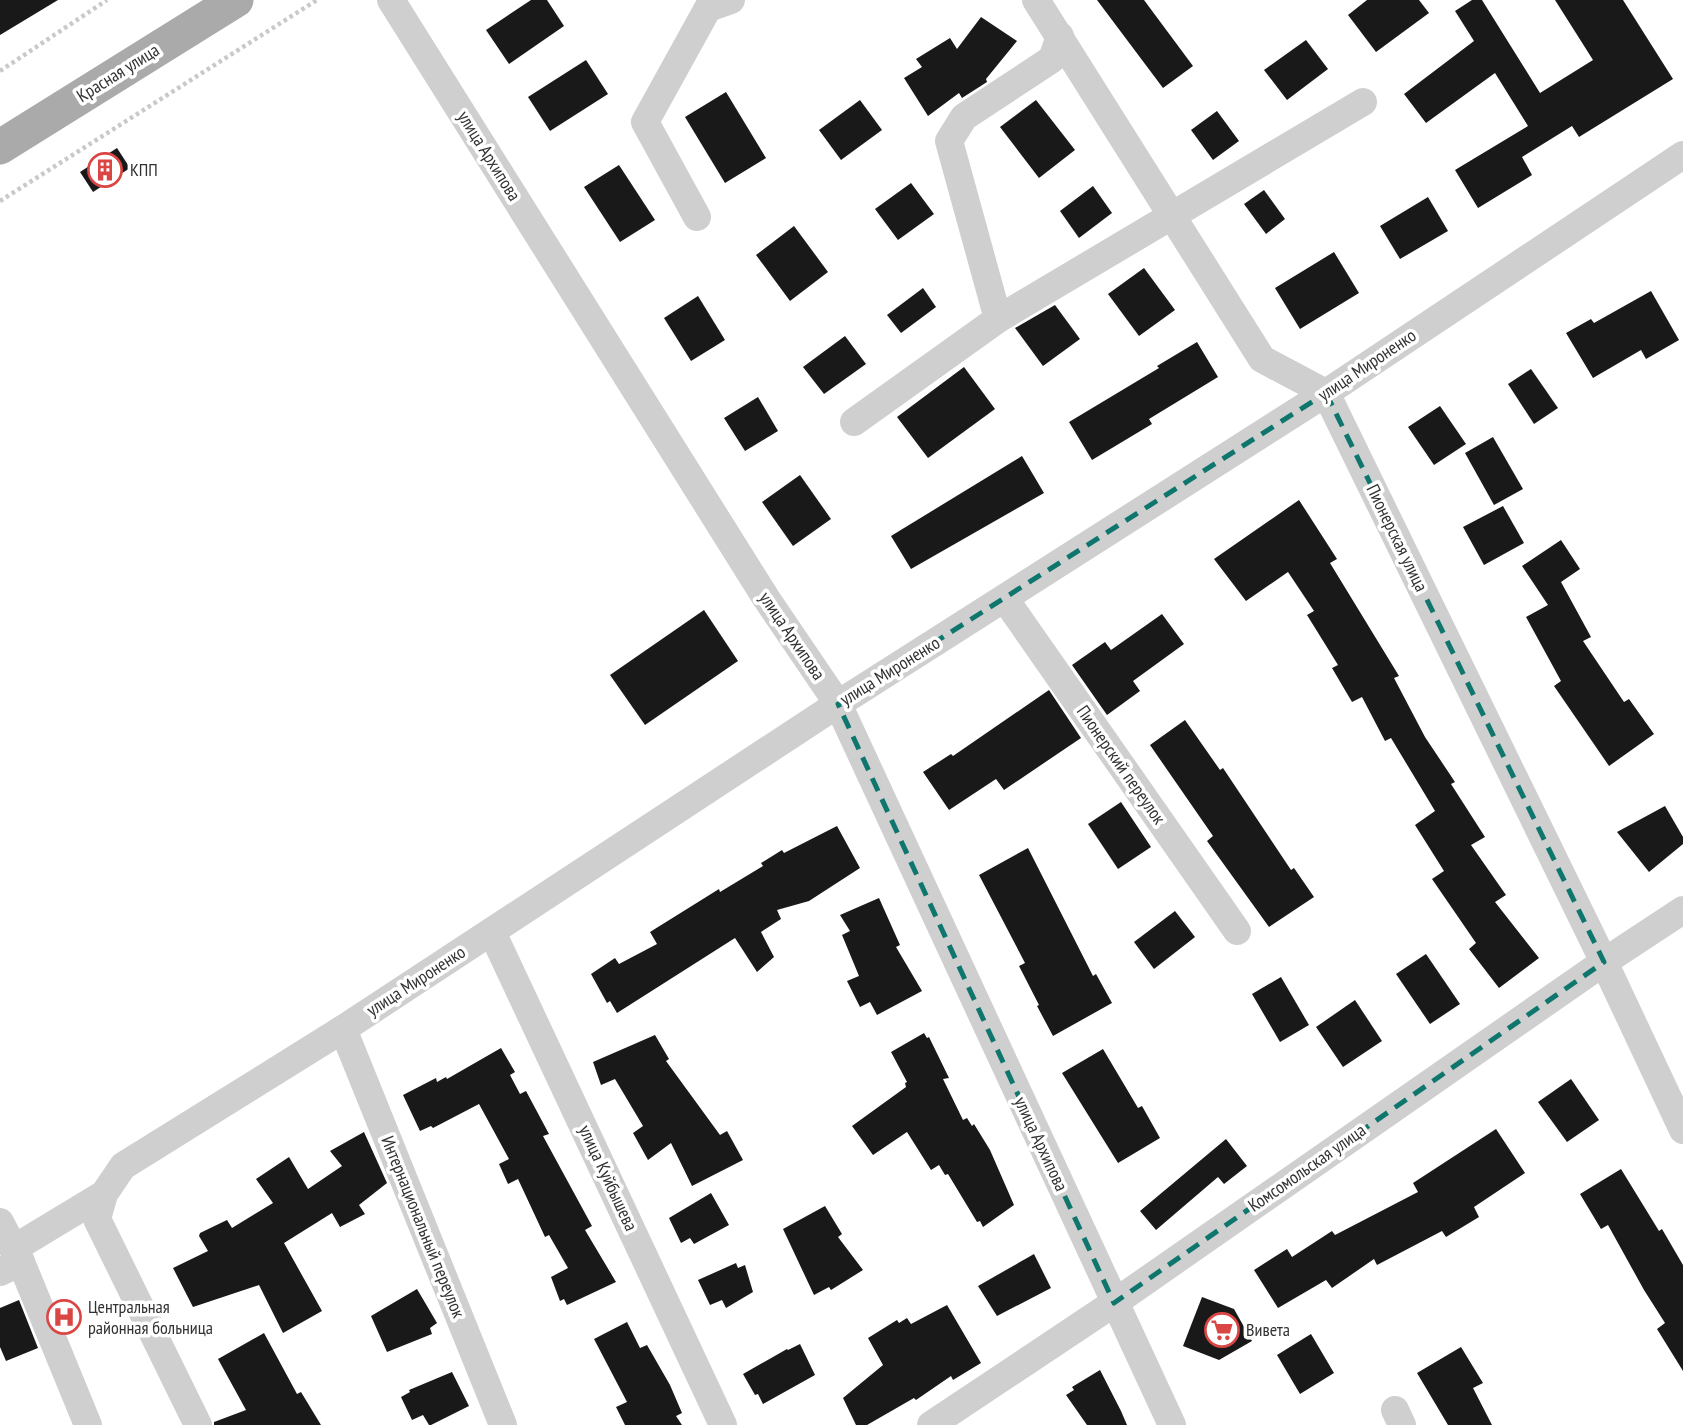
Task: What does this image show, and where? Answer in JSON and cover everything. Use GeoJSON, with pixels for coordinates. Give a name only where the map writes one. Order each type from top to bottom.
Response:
{"type":"FeatureCollection","features":[{"type":"Feature","properties":{"kind":"main road","name":"Красная улица"},"geometry":{"type":"LineString","coordinates":[[0,147],[236,0]]}},
{"type":"Feature","properties":{"kind":"street","name":"улица Архипова"},"geometry":{"type":"LineString","coordinates":[[391,0],[766,598],[838,705],[1172,1425]]}},
{"type":"Feature","properties":{"kind":"street"},"geometry":{"type":"LineString","coordinates":[[697,218],[645,122],[708,8],[731,0]]}},
{"type":"Feature","properties":{"kind":"street"},"geometry":{"type":"LineString","coordinates":[[1036,0],[1262,359],[1326,393]]}},
{"type":"Feature","properties":{"kind":"street"},"geometry":{"type":"LineString","coordinates":[[998,319],[948,141],[964,117],[1052,59],[1060,36]]}},
{"type":"Feature","properties":{"kind":"street"},"geometry":{"type":"LineString","coordinates":[[855,422],[998,319],[1363,102]]}},
{"type":"Feature","properties":{"kind":"street","name":"улица Мироненко"},"geometry":{"type":"LineString","coordinates":[[104,1194],[123,1166],[343,1029],[838,705],[1326,393],[1683,155]]}},
{"type":"Feature","properties":{"kind":"street","name":"Пионерская улица"},"geometry":{"type":"LineString","coordinates":[[1326,393],[1604,962],[1683,1130]]}},
{"type":"Feature","properties":{"kind":"street","name":"Пионерский переулок"},"geometry":{"type":"LineString","coordinates":[[1005,598],[1237,931]]}},
{"type":"Feature","properties":{"kind":"street","name":"Комсомольская улица"},"geometry":{"type":"LineString","coordinates":[[931,1425],[1114,1303],[1604,962],[1683,910]]}},
{"type":"Feature","properties":{"kind":"street","name":"улица Куйбышева"},"geometry":{"type":"LineString","coordinates":[[492,932],[723,1425]]}},
{"type":"Feature","properties":{"kind":"street","name":"Интернациональный переулок"},"geometry":{"type":"LineString","coordinates":[[343,1029],[503,1425]]}},
{"type":"Feature","properties":{"kind":"street"},"geometry":{"type":"LineString","coordinates":[[11,1261],[104,1194]]}},
{"type":"Feature","properties":{"kind":"street"},"geometry":{"type":"LineString","coordinates":[[104,1194],[97,1219],[198,1425]]}},
{"type":"Feature","properties":{"kind":"street"},"geometry":{"type":"LineString","coordinates":[[0,1222],[11,1261],[88,1425]]}},
{"type":"Feature","properties":{"kind":"path"},"geometry":{"type":"LineString","coordinates":[[0,71],[107,0]]}},
{"type":"Feature","properties":{"kind":"path"},"geometry":{"type":"LineString","coordinates":[[0,201],[317,0]]}},
{"type":"Feature","properties":{"kind":"highlighted area"},"geometry":{"type":"Polygon","coordinates":[[[1326,393],[1604,962],[1114,1303],[838,704],[1326,393]]]}},
{"type":"Feature","properties":{"kind":"building"},"geometry":{"type":"Polygon","coordinates":[[[0,0],[58,0],[0,35],[0,0]]]}},
{"type":"Feature","properties":{"kind":"building"},"geometry":{"type":"Polygon","coordinates":[[[531,0],[547,0],[564,26],[509,64],[486,30],[531,0]]]}},
{"type":"Feature","properties":{"kind":"building"},"geometry":{"type":"Polygon","coordinates":[[[1097,0],[1144,0],[1193,66],[1163,88],[1097,0]]]}},
{"type":"Feature","properties":{"kind":"building"},"geometry":{"type":"Polygon","coordinates":[[[1367,0],[1419,0],[1429,13],[1376,52],[1348,15],[1367,0]]]}},
{"type":"Feature","properties":{"kind":"building"},"geometry":{"type":"Polygon","coordinates":[[[1472,0],[1482,0],[1540,93],[1593,60],[1555,0],[1623,0],[1673,79],[1579,137],[1572,126],[1522,157],[1532,175],[1478,208],[1455,170],[1528,126],[1495,73],[1426,123],[1404,94],[1474,41],[1455,11],[1472,0]]]}},
{"type":"Feature","properties":{"kind":"building"},"geometry":{"type":"Polygon","coordinates":[[[981,17],[1017,41],[986,79],[987,82],[962,98],[959,93],[928,116],[904,78],[922,67],[916,59],[950,38],[957,49],[981,17]]]}},
{"type":"Feature","properties":{"kind":"building"},"geometry":{"type":"Polygon","coordinates":[[[1306,40],[1328,69],[1287,100],[1264,70],[1306,40]]]}},
{"type":"Feature","properties":{"kind":"building"},"geometry":{"type":"Polygon","coordinates":[[[586,60],[608,94],[550,131],[528,97],[586,60]]]}},
{"type":"Feature","properties":{"kind":"building"},"geometry":{"type":"Polygon","coordinates":[[[726,92],[766,158],[725,183],[685,117],[726,92]]]}},
{"type":"Feature","properties":{"kind":"building"},"geometry":{"type":"Polygon","coordinates":[[[860,100],[882,130],[841,160],[819,130],[860,100]]]}},
{"type":"Feature","properties":{"kind":"building"},"geometry":{"type":"Polygon","coordinates":[[[1036,100],[1075,150],[1039,178],[1000,127],[1036,100]]]}},
{"type":"Feature","properties":{"kind":"building"},"geometry":{"type":"Polygon","coordinates":[[[1217,111],[1239,141],[1213,160],[1191,130],[1217,111]]]}},
{"type":"Feature","properties":{"kind":"building","name":"КПП"},"geometry":{"type":"Polygon","coordinates":[[[117,148],[130,168],[93,192],[80,172],[117,148]]]}},
{"type":"Feature","properties":{"kind":"building"},"geometry":{"type":"Polygon","coordinates":[[[619,165],[655,220],[620,242],[584,187],[619,165]]]}},
{"type":"Feature","properties":{"kind":"building"},"geometry":{"type":"Polygon","coordinates":[[[911,183],[934,214],[898,240],[875,209],[911,183]]]}},
{"type":"Feature","properties":{"kind":"building"},"geometry":{"type":"Polygon","coordinates":[[[1093,186],[1112,213],[1079,238],[1060,211],[1093,186]]]}},
{"type":"Feature","properties":{"kind":"building"},"geometry":{"type":"Polygon","coordinates":[[[1264,190],[1285,219],[1266,234],[1244,204],[1264,190]]]}},
{"type":"Feature","properties":{"kind":"building"},"geometry":{"type":"Polygon","coordinates":[[[1428,197],[1448,231],[1400,259],[1380,226],[1428,197]]]}},
{"type":"Feature","properties":{"kind":"building"},"geometry":{"type":"Polygon","coordinates":[[[794,226],[828,272],[790,301],[756,255],[794,226]]]}},
{"type":"Feature","properties":{"kind":"building"},"geometry":{"type":"Polygon","coordinates":[[[1334,252],[1359,293],[1300,329],[1275,288],[1334,252]]]}},
{"type":"Feature","properties":{"kind":"building"},"geometry":{"type":"Polygon","coordinates":[[[1144,268],[1175,310],[1139,336],[1108,294],[1144,268]]]}},
{"type":"Feature","properties":{"kind":"building"},"geometry":{"type":"Polygon","coordinates":[[[923,288],[936,307],[901,333],[887,315],[923,288]]]}},
{"type":"Feature","properties":{"kind":"building"},"geometry":{"type":"Polygon","coordinates":[[[1651,291],[1679,340],[1646,359],[1641,350],[1593,378],[1566,333],[1591,319],[1594,323],[1651,291]]]}},
{"type":"Feature","properties":{"kind":"building"},"geometry":{"type":"Polygon","coordinates":[[[698,296],[725,340],[691,361],[664,318],[698,296]]]}},
{"type":"Feature","properties":{"kind":"building"},"geometry":{"type":"Polygon","coordinates":[[[1055,305],[1080,339],[1043,366],[1015,328],[1055,305]]]}},
{"type":"Feature","properties":{"kind":"building"},"geometry":{"type":"Polygon","coordinates":[[[845,336],[866,364],[824,394],[803,367],[845,336]]]}},
{"type":"Feature","properties":{"kind":"building"},"geometry":{"type":"Polygon","coordinates":[[[1197,342],[1218,377],[1149,419],[1152,424],[1092,460],[1069,422],[1197,342]]]}},
{"type":"Feature","properties":{"kind":"building"},"geometry":{"type":"Polygon","coordinates":[[[964,367],[995,409],[928,458],[897,417],[964,367]]]}},
{"type":"Feature","properties":{"kind":"building"},"geometry":{"type":"Polygon","coordinates":[[[1531,369],[1558,408],[1534,424],[1508,384],[1531,369]]]}},
{"type":"Feature","properties":{"kind":"building"},"geometry":{"type":"Polygon","coordinates":[[[758,397],[778,431],[745,451],[724,418],[758,397]]]}},
{"type":"Feature","properties":{"kind":"building"},"geometry":{"type":"Polygon","coordinates":[[[1440,406],[1466,444],[1434,465],[1408,427],[1440,406]]]}},
{"type":"Feature","properties":{"kind":"building"},"geometry":{"type":"Polygon","coordinates":[[[1493,437],[1523,489],[1494,505],[1465,453],[1493,437]]]}},
{"type":"Feature","properties":{"kind":"building"},"geometry":{"type":"Polygon","coordinates":[[[1022,456],[1044,493],[911,569],[891,536],[1022,456]]]}},
{"type":"Feature","properties":{"kind":"building"},"geometry":{"type":"Polygon","coordinates":[[[800,475],[831,519],[793,546],[762,502],[800,475]]]}},
{"type":"Feature","properties":{"kind":"building"},"geometry":{"type":"Polygon","coordinates":[[[1299,500],[1337,559],[1330,563],[1399,676],[1394,678],[1425,737],[1455,782],[1451,784],[1485,837],[1471,845],[1506,895],[1495,902],[1539,958],[1499,988],[1469,949],[1476,943],[1432,879],[1444,871],[1415,825],[1435,811],[1391,738],[1385,741],[1362,697],[1352,702],[1332,668],[1338,665],[1307,615],[1314,611],[1288,572],[1246,601],[1214,559],[1299,500]]]}},
{"type":"Feature","properties":{"kind":"building"},"geometry":{"type":"Polygon","coordinates":[[[1503,506],[1524,543],[1484,565],[1463,527],[1503,506]]]}},
{"type":"Feature","properties":{"kind":"building"},"geometry":{"type":"Polygon","coordinates":[[[1561,540],[1580,569],[1561,582],[1591,637],[1583,641],[1624,702],[1629,699],[1654,734],[1609,766],[1554,686],[1561,681],[1526,617],[1548,605],[1522,566],[1561,540]]]}},
{"type":"Feature","properties":{"kind":"building"},"geometry":{"type":"Polygon","coordinates":[[[704,610],[738,661],[645,725],[610,675],[704,610]]]}},
{"type":"Feature","properties":{"kind":"building"},"geometry":{"type":"Polygon","coordinates":[[[1162,614],[1184,644],[1133,681],[1140,691],[1107,715],[1072,665],[1105,642],[1111,650],[1162,614]]]}},
{"type":"Feature","properties":{"kind":"building"},"geometry":{"type":"Polygon","coordinates":[[[1049,690],[1081,738],[1004,790],[996,779],[949,810],[923,772],[951,754],[953,756],[1049,690]]]}},
{"type":"Feature","properties":{"kind":"building"},"geometry":{"type":"Polygon","coordinates":[[[1185,720],[1220,770],[1223,768],[1291,870],[1294,868],[1314,897],[1269,927],[1207,841],[1213,836],[1150,745],[1185,720]]]}},
{"type":"Feature","properties":{"kind":"building"},"geometry":{"type":"Polygon","coordinates":[[[1121,802],[1151,847],[1118,869],[1088,824],[1121,802]]]}},
{"type":"Feature","properties":{"kind":"building"},"geometry":{"type":"Polygon","coordinates":[[[1665,806],[1683,837],[1683,844],[1649,872],[1617,832],[1665,806]]]}},
{"type":"Feature","properties":{"kind":"building"},"geometry":{"type":"Polygon","coordinates":[[[837,826],[860,868],[809,901],[777,910],[781,919],[761,932],[774,957],[757,972],[735,938],[617,1013],[610,1001],[607,1003],[591,974],[615,958],[619,964],[657,944],[650,932],[719,889],[720,892],[763,866],[761,863],[782,850],[784,853],[837,826]]]}},
{"type":"Feature","properties":{"kind":"building"},"geometry":{"type":"Polygon","coordinates":[[[1028,848],[1093,976],[1096,974],[1112,1003],[1053,1036],[1019,966],[1025,963],[979,875],[1028,848]]]}},
{"type":"Feature","properties":{"kind":"building"},"geometry":{"type":"Polygon","coordinates":[[[879,898],[900,945],[896,947],[922,991],[877,1015],[870,1002],[860,1007],[847,981],[859,976],[842,935],[850,931],[840,915],[879,898]]]}},
{"type":"Feature","properties":{"kind":"building"},"geometry":{"type":"Polygon","coordinates":[[[1175,911],[1195,937],[1154,969],[1134,942],[1175,911]]]}},
{"type":"Feature","properties":{"kind":"building"},"geometry":{"type":"Polygon","coordinates":[[[1426,954],[1460,1004],[1430,1024],[1396,974],[1426,954]]]}},
{"type":"Feature","properties":{"kind":"building"},"geometry":{"type":"Polygon","coordinates":[[[1281,977],[1309,1025],[1280,1042],[1252,994],[1281,977]]]}},
{"type":"Feature","properties":{"kind":"building"},"geometry":{"type":"Polygon","coordinates":[[[1355,1000],[1382,1041],[1343,1067],[1316,1027],[1355,1000]]]}},
{"type":"Feature","properties":{"kind":"building"},"geometry":{"type":"Polygon","coordinates":[[[924,1033],[929,1037],[949,1078],[943,1079],[963,1120],[967,1118],[972,1126],[974,1124],[990,1150],[1014,1205],[983,1227],[980,1221],[977,1222],[948,1174],[945,1175],[939,1165],[931,1170],[907,1132],[873,1155],[852,1126],[906,1087],[907,1082],[891,1052],[924,1033]]]}},
{"type":"Feature","properties":{"kind":"building"},"geometry":{"type":"Polygon","coordinates":[[[655,1035],[669,1059],[666,1061],[720,1135],[727,1131],[743,1160],[692,1186],[671,1143],[648,1160],[633,1133],[643,1126],[615,1079],[601,1085],[593,1062],[655,1035]]]}},
{"type":"Feature","properties":{"kind":"building"},"geometry":{"type":"Polygon","coordinates":[[[501,1048],[515,1072],[510,1075],[520,1094],[526,1091],[549,1134],[543,1136],[592,1226],[585,1230],[616,1282],[567,1305],[564,1299],[560,1301],[551,1277],[568,1268],[549,1235],[545,1237],[518,1179],[508,1184],[499,1164],[509,1159],[479,1104],[433,1128],[431,1126],[420,1131],[403,1095],[436,1078],[437,1082],[446,1077],[447,1079],[501,1048]]]}},
{"type":"Feature","properties":{"kind":"building"},"geometry":{"type":"Polygon","coordinates":[[[1103,1049],[1138,1108],[1142,1106],[1160,1138],[1118,1163],[1062,1073],[1103,1049]]]}},
{"type":"Feature","properties":{"kind":"building"},"geometry":{"type":"Polygon","coordinates":[[[1571,1079],[1599,1120],[1567,1142],[1538,1102],[1571,1079]]]}},
{"type":"Feature","properties":{"kind":"building"},"geometry":{"type":"Polygon","coordinates":[[[1496,1129],[1525,1173],[1474,1207],[1479,1217],[1446,1237],[1442,1231],[1377,1265],[1374,1259],[1332,1288],[1326,1280],[1278,1308],[1254,1270],[1287,1249],[1292,1257],[1332,1231],[1335,1235],[1418,1192],[1413,1183],[1496,1129]]]}},
{"type":"Feature","properties":{"kind":"building"},"geometry":{"type":"Polygon","coordinates":[[[364,1132],[387,1183],[359,1205],[365,1214],[340,1227],[332,1213],[284,1243],[322,1311],[283,1333],[259,1285],[193,1307],[173,1268],[208,1251],[199,1236],[200,1233],[227,1220],[232,1228],[273,1203],[256,1179],[289,1157],[308,1189],[342,1166],[330,1151],[364,1132]]]}},
{"type":"Feature","properties":{"kind":"building"},"geometry":{"type":"Polygon","coordinates":[[[1226,1139],[1247,1166],[1224,1184],[1218,1177],[1156,1230],[1140,1211],[1226,1139]]]}},
{"type":"Feature","properties":{"kind":"building"},"geometry":{"type":"Polygon","coordinates":[[[1621,1169],[1683,1265],[1683,1371],[1657,1329],[1665,1323],[1608,1225],[1601,1229],[1580,1194],[1621,1169]]]}},
{"type":"Feature","properties":{"kind":"building"},"geometry":{"type":"Polygon","coordinates":[[[711,1193],[729,1225],[694,1244],[690,1238],[681,1243],[669,1218],[711,1193]]]}},
{"type":"Feature","properties":{"kind":"building"},"geometry":{"type":"Polygon","coordinates":[[[825,1206],[842,1234],[838,1237],[863,1270],[831,1290],[829,1287],[814,1295],[783,1229],[825,1206]]]}},
{"type":"Feature","properties":{"kind":"building"},"geometry":{"type":"Polygon","coordinates":[[[1034,1254],[1051,1288],[997,1316],[978,1286],[1034,1254]]]}},
{"type":"Feature","properties":{"kind":"building"},"geometry":{"type":"Polygon","coordinates":[[[736,1263],[738,1268],[745,1265],[753,1292],[726,1308],[722,1300],[710,1305],[698,1280],[736,1263]]]}},
{"type":"Feature","properties":{"kind":"building"},"geometry":{"type":"Polygon","coordinates":[[[417,1289],[437,1323],[430,1328],[432,1334],[387,1352],[371,1316],[417,1289]]]}},
{"type":"Feature","properties":{"kind":"building"},"geometry":{"type":"Polygon","coordinates":[[[1202,1297],[1234,1309],[1252,1341],[1219,1360],[1183,1346],[1202,1297]]]}},
{"type":"Feature","properties":{"kind":"building"},"geometry":{"type":"Polygon","coordinates":[[[19,1300],[38,1348],[6,1361],[0,1347],[0,1308],[19,1300]]]}},
{"type":"Feature","properties":{"kind":"building"},"geometry":{"type":"Polygon","coordinates":[[[947,1305],[981,1363],[953,1380],[951,1376],[916,1400],[914,1398],[867,1425],[856,1425],[843,1398],[883,1365],[868,1338],[897,1320],[899,1323],[907,1318],[911,1324],[947,1305]]]}},
{"type":"Feature","properties":{"kind":"building"},"geometry":{"type":"Polygon","coordinates":[[[627,1322],[640,1348],[647,1345],[670,1385],[682,1413],[676,1416],[682,1425],[625,1425],[616,1407],[627,1402],[594,1339],[627,1322]]]}},
{"type":"Feature","properties":{"kind":"building"},"geometry":{"type":"Polygon","coordinates":[[[264,1333],[297,1394],[301,1392],[321,1425],[214,1425],[214,1422],[246,1410],[218,1359],[264,1333]]]}},
{"type":"Feature","properties":{"kind":"building"},"geometry":{"type":"Polygon","coordinates":[[[1311,1334],[1334,1373],[1300,1394],[1277,1355],[1311,1334]]]}},
{"type":"Feature","properties":{"kind":"building"},"geometry":{"type":"Polygon","coordinates":[[[800,1344],[815,1375],[763,1404],[743,1374],[800,1344]]]}},
{"type":"Feature","properties":{"kind":"building"},"geometry":{"type":"Polygon","coordinates":[[[1461,1347],[1483,1383],[1473,1388],[1492,1425],[1448,1425],[1417,1373],[1461,1347]]]}},
{"type":"Feature","properties":{"kind":"building"},"geometry":{"type":"Polygon","coordinates":[[[1100,1370],[1127,1425],[1087,1425],[1066,1395],[1074,1390],[1072,1387],[1100,1370]]]}},
{"type":"Feature","properties":{"kind":"building"},"geometry":{"type":"Polygon","coordinates":[[[452,1372],[469,1406],[431,1425],[423,1415],[412,1420],[401,1397],[410,1392],[409,1390],[452,1372]]]}},
{"type":"Feature","properties":{"kind":"place","name":"КПП"},"geometry":{"type":"Point","coordinates":[105,170]}},
{"type":"Feature","properties":{"kind":"place","name":"Центральная районная больница"},"geometry":{"type":"Point","coordinates":[64,1317]}},
{"type":"Feature","properties":{"kind":"place","name":"Вивета"},"geometry":{"type":"Point","coordinates":[1222,1330]}}]}
